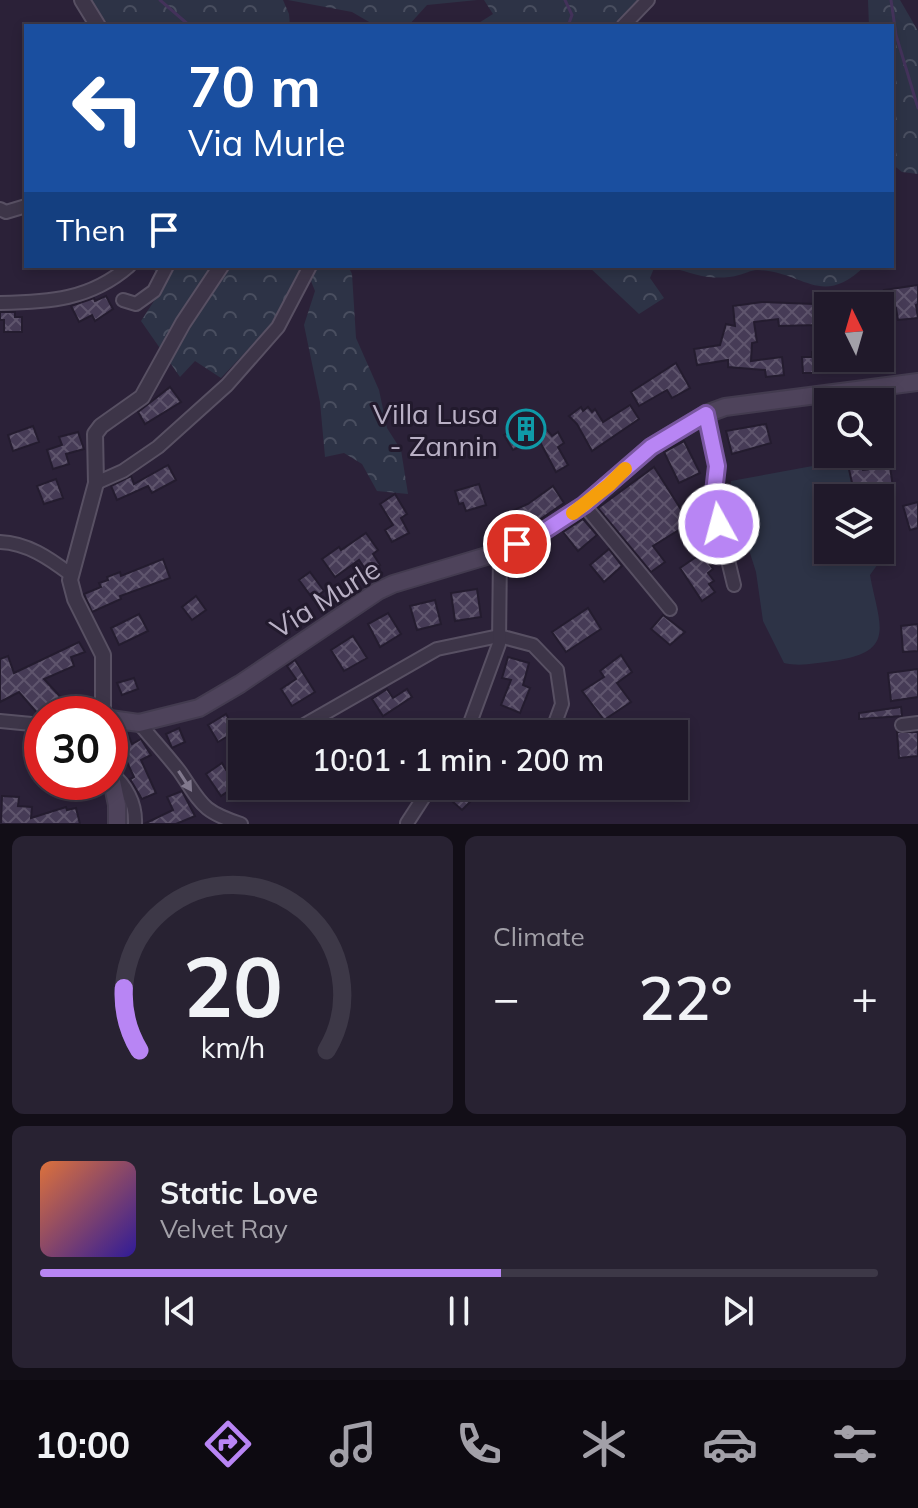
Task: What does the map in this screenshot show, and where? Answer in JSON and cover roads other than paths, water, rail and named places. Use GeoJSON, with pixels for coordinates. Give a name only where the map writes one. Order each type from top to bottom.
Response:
{"type":"FeatureCollection","features":[{"type":"Feature","properties":{"kind":"main road","name":"Via Murle"},"geometry":{"type":"LineString","coordinates":[[128,721],[139,723],[199,708],[393,584],[500,552],[535,537],[584,505],[651,447],[706,414],[725,407],[918,382]]}},
{"type":"Feature","properties":{"kind":"main road"},"geometry":{"type":"LineString","coordinates":[[116,800],[117,824]]}},
{"type":"Feature","properties":{"kind":"street"},"geometry":{"type":"LineString","coordinates":[[82,0],[97,24]]}},
{"type":"Feature","properties":{"kind":"street"},"geometry":{"type":"LineString","coordinates":[[625,24],[648,0]]}},
{"type":"Feature","properties":{"kind":"street"},"geometry":{"type":"LineString","coordinates":[[0,209],[6,212],[24,207]]}},
{"type":"Feature","properties":{"kind":"street"},"geometry":{"type":"LineString","coordinates":[[0,303],[66,299],[111,282],[127,268]]}},
{"type":"Feature","properties":{"kind":"street"},"geometry":{"type":"LineString","coordinates":[[123,300],[136,304],[154,291],[166,268]]}},
{"type":"Feature","properties":{"kind":"street"},"geometry":{"type":"LineString","coordinates":[[103,696],[103,655],[70,584],[70,574],[96,483],[94,445],[98,430],[142,397],[183,323],[220,268]]}},
{"type":"Feature","properties":{"kind":"street"},"geometry":{"type":"LineString","coordinates":[[96,483],[123,471],[158,447],[227,385],[278,327],[309,268]]}},
{"type":"Feature","properties":{"kind":"street"},"geometry":{"type":"LineString","coordinates":[[706,414],[717,466],[715,506],[734,585]]}},
{"type":"Feature","properties":{"kind":"street"},"geometry":{"type":"LineString","coordinates":[[584,505],[670,609]]}},
{"type":"Feature","properties":{"kind":"street"},"geometry":{"type":"LineString","coordinates":[[0,542],[27,547],[48,557],[70,574]]}},
{"type":"Feature","properties":{"kind":"street"},"geometry":{"type":"LineString","coordinates":[[471,720],[499,644],[500,552]]}},
{"type":"Feature","properties":{"kind":"street"},"geometry":{"type":"LineString","coordinates":[[313,720],[437,649],[499,636],[533,645],[557,670],[562,704],[556,720]]}},
{"type":"Feature","properties":{"kind":"street"},"geometry":{"type":"LineString","coordinates":[[0,721],[24,723]]}},
{"type":"Feature","properties":{"kind":"street"},"geometry":{"type":"LineString","coordinates":[[139,723],[180,773],[197,800],[218,817],[241,824]]}},
{"type":"Feature","properties":{"kind":"street"},"geometry":{"type":"LineString","coordinates":[[902,725],[918,723]]}},
{"type":"Feature","properties":{"kind":"street"},"geometry":{"type":"LineString","coordinates":[[128,791],[136,815],[135,824]]}},
{"type":"Feature","properties":{"kind":"street"},"geometry":{"type":"LineString","coordinates":[[407,824],[422,800]]}},
{"type":"Feature","properties":{"kind":"waterway"},"geometry":{"type":"LineString","coordinates":[[160,0],[188,24]]}},
{"type":"Feature","properties":{"kind":"waterway"},"geometry":{"type":"LineString","coordinates":[[565,0],[572,15],[569,24]]}},
{"type":"Feature","properties":{"kind":"waterway"},"geometry":{"type":"LineString","coordinates":[[891,0],[896,35],[918,108]]}},
{"type":"Feature","properties":{"kind":"place","name":"Villa Lusa - Zannin"},"geometry":{"type":"Point","coordinates":[526,429]}}]}
